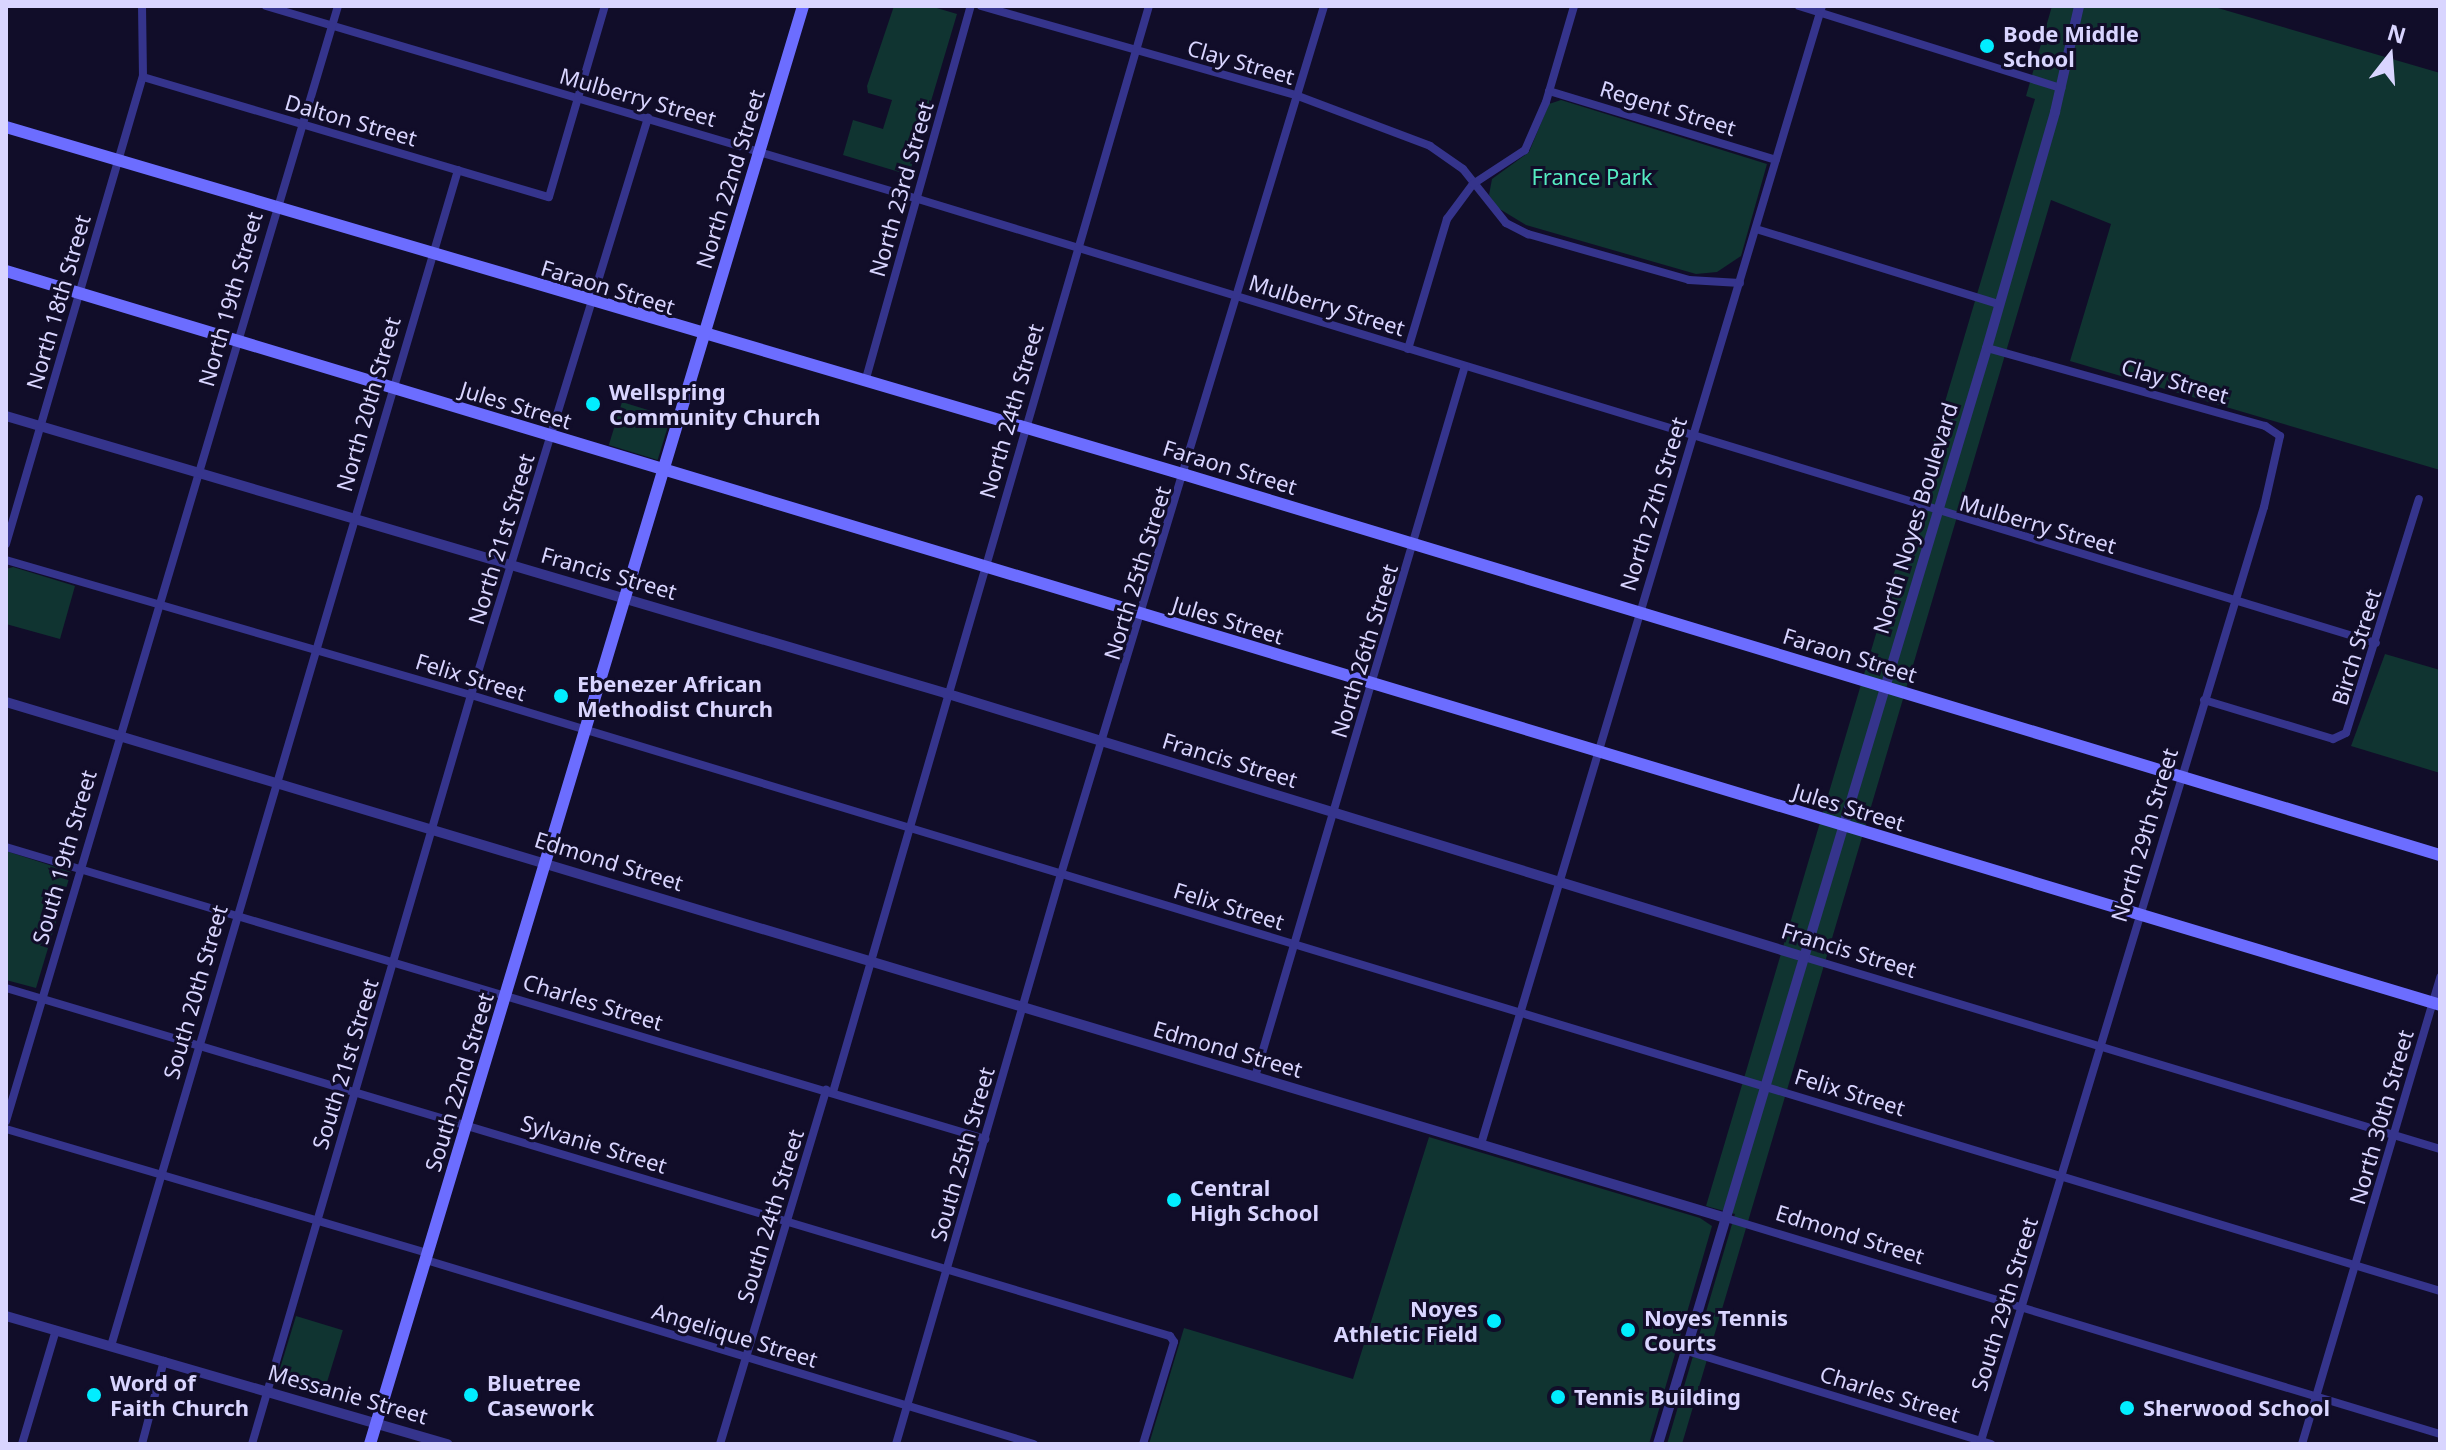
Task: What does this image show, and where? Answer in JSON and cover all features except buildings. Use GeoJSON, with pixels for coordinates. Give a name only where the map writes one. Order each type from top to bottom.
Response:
{"type":"FeatureCollection","features":[{"type":"Feature","properties":{"kind":"main road","name":"North 22nd Street"},"geometry":{"type":"LineString","coordinates":[[584,730],[803,6]]}},
{"type":"Feature","properties":{"kind":"main road","name":"Faraon Street"},"geometry":{"type":"LineString","coordinates":[[6,127],[704,336],[1026,427],[2440,855]]}},
{"type":"Feature","properties":{"kind":"main road","name":"Jules Street"},"geometry":{"type":"LineString","coordinates":[[6,271],[2436,1004]]}},
{"type":"Feature","properties":{"kind":"main road","name":"South 22nd Street"},"geometry":{"type":"LineString","coordinates":[[370,1444],[584,730]]}},
{"type":"Feature","properties":{"kind":"street","name":"North 18th Street"},"geometry":{"type":"LineString","coordinates":[[6,544],[143,77],[142,6]]}},
{"type":"Feature","properties":{"kind":"street","name":"Mulberry Street"},"geometry":{"type":"LineString","coordinates":[[266,6],[918,199],[1937,513],[2376,643]]}},
{"type":"Feature","properties":{"kind":"street","name":"North 19th Street"},"geometry":{"type":"LineString","coordinates":[[157,603],[338,6]]}},
{"type":"Feature","properties":{"kind":"street"},"geometry":{"type":"LineString","coordinates":[[578,98],[605,6]]}},
{"type":"Feature","properties":{"kind":"street","name":"North 23rd Street"},"geometry":{"type":"LineString","coordinates":[[865,382],[971,6]]}},
{"type":"Feature","properties":{"kind":"street","name":"Clay Street"},"geometry":{"type":"LineString","coordinates":[[981,6],[1298,96],[1449,155],[1473,184]]}},
{"type":"Feature","properties":{"kind":"street","name":"North 24th Street"},"geometry":{"type":"LineString","coordinates":[[907,826],[1149,6]]}},
{"type":"Feature","properties":{"kind":"street","name":"North 25th Street"},"geometry":{"type":"LineString","coordinates":[[1061,874],[1186,475],[1324,6]]}},
{"type":"Feature","properties":{"kind":"street"},"geometry":{"type":"LineString","coordinates":[[1408,349],[1447,219],[1473,184],[1525,150],[1549,91],[1574,6]]}},
{"type":"Feature","properties":{"kind":"street"},"geometry":{"type":"LineString","coordinates":[[1799,6],[1821,10],[2061,88]]}},
{"type":"Feature","properties":{"kind":"street","name":"North Noyes Boulevard"},"geometry":{"type":"LineString","coordinates":[[1658,1444],[1987,348],[2061,88],[2079,6]]}},
{"type":"Feature","properties":{"kind":"street","name":"North 27th Street"},"geometry":{"type":"LineString","coordinates":[[1481,1144],[1821,10]]}},
{"type":"Feature","properties":{"kind":"street","name":"Dalton Street"},"geometry":{"type":"LineString","coordinates":[[143,77],[549,197],[578,98]]}},
{"type":"Feature","properties":{"kind":"street","name":"Regent Street"},"geometry":{"type":"LineString","coordinates":[[1549,91],[1776,160]]}},
{"type":"Feature","properties":{"kind":"street","name":"North 21st Street"},"geometry":{"type":"LineString","coordinates":[[471,695],[648,118]]}},
{"type":"Feature","properties":{"kind":"street","name":"North 20th Street"},"geometry":{"type":"LineString","coordinates":[[314,649],[458,170]]}},
{"type":"Feature","properties":{"kind":"street"},"geometry":{"type":"LineString","coordinates":[[1473,184],[1506,223],[1560,244],[1689,280],[1740,283]]}},
{"type":"Feature","properties":{"kind":"street"},"geometry":{"type":"LineString","coordinates":[[1756,229],[1999,304]]}},
{"type":"Feature","properties":{"kind":"street","name":"Clay Street"},"geometry":{"type":"LineString","coordinates":[[1987,348],[2277,431],[2280,442],[2264,507]]}},
{"type":"Feature","properties":{"kind":"street","name":"North 26th Street"},"geometry":{"type":"LineString","coordinates":[[1255,1077],[1415,544],[1465,366]]}},
{"type":"Feature","properties":{"kind":"street","name":"Francis Street"},"geometry":{"type":"LineString","coordinates":[[6,416],[945,693],[1559,883],[2440,1149]]}},
{"type":"Feature","properties":{"kind":"street","name":"Birch Street"},"geometry":{"type":"LineString","coordinates":[[2204,700],[2333,739],[2346,733],[2419,499]]}},
{"type":"Feature","properties":{"kind":"street","name":"North 29th Street"},"geometry":{"type":"LineString","coordinates":[[2063,1176],[2138,915],[2264,507]]}},
{"type":"Feature","properties":{"kind":"street","name":"Felix Street"},"geometry":{"type":"LineString","coordinates":[[6,560],[471,695],[2440,1291]]}},
{"type":"Feature","properties":{"kind":"street","name":"South 19th Street"},"geometry":{"type":"LineString","coordinates":[[6,1121],[157,603]]}},
{"type":"Feature","properties":{"kind":"street","name":"South 20th Street"},"geometry":{"type":"LineString","coordinates":[[111,1346],[314,649]]}},
{"type":"Feature","properties":{"kind":"street","name":"South 21st Street"},"geometry":{"type":"LineString","coordinates":[[252,1444],[471,695]]}},
{"type":"Feature","properties":{"kind":"street","name":"Edmond Street"},"geometry":{"type":"LineString","coordinates":[[6,702],[2440,1434]]}},
{"type":"Feature","properties":{"kind":"street","name":"South 24th Street"},"geometry":{"type":"LineString","coordinates":[[720,1444],[869,961],[907,826]]}},
{"type":"Feature","properties":{"kind":"street","name":"Charles Street"},"geometry":{"type":"LineString","coordinates":[[6,847],[985,1139]]}},
{"type":"Feature","properties":{"kind":"street","name":"South 25th Street"},"geometry":{"type":"LineString","coordinates":[[896,1444],[1061,874]]}},
{"type":"Feature","properties":{"kind":"street","name":"North 30th Street"},"geometry":{"type":"LineString","coordinates":[[2302,1444],[2393,1134],[2436,1004],[2440,977]]}},
{"type":"Feature","properties":{"kind":"street","name":"Sylvanie Street"},"geometry":{"type":"LineString","coordinates":[[6,988],[1170,1336],[1174,1342],[1143,1444]]}},
{"type":"Feature","properties":{"kind":"street","name":"Angelique Street"},"geometry":{"type":"LineString","coordinates":[[6,1129],[317,1221],[746,1357],[1034,1444]]}},
{"type":"Feature","properties":{"kind":"street","name":"South 29th Street"},"geometry":{"type":"LineString","coordinates":[[1980,1442],[2063,1176]]}},
{"type":"Feature","properties":{"kind":"street","name":"Messanie Street"},"geometry":{"type":"LineString","coordinates":[[6,1316],[448,1444]]}},
{"type":"Feature","properties":{"kind":"street"},"geometry":{"type":"LineString","coordinates":[[22,1444],[56,1330]]}},
{"type":"Feature","properties":{"kind":"street","name":"Charles Street"},"geometry":{"type":"LineString","coordinates":[[1687,1351],[1991,1444]]}},
{"type":"Feature","properties":{"kind":"street"},"geometry":{"type":"LineString","coordinates":[[142,1444],[164,1361]]}},
{"type":"Feature","properties":{"kind":"green space"},"geometry":{"type":"Polygon","coordinates":[[[894,6],[930,6],[957,14],[909,175],[843,155],[853,120],[883,129],[892,100],[868,93],[867,86],[894,6]]]}},
{"type":"Feature","properties":{"kind":"green space"},"geometry":{"type":"Polygon","coordinates":[[[2052,6],[2211,6],[2440,73],[2440,470],[2070,361],[2111,224],[2051,200],[1682,1444],[1667,1444],[1735,1214],[1706,1206],[2035,99],[2026,96],[2052,6]]]}},
{"type":"Feature","properties":{"kind":"green space","name":"France Park"},"geometry":{"type":"Polygon","coordinates":[[[1561,100],[1767,164],[1741,256],[1717,272],[1696,274],[1526,225],[1498,208],[1489,195],[1492,179],[1529,152],[1549,104],[1561,100]]]}},
{"type":"Feature","properties":{"kind":"green space"},"geometry":{"type":"Polygon","coordinates":[[[622,402],[671,417],[658,460],[609,445],[622,402]]]}},
{"type":"Feature","properties":{"kind":"green space"},"geometry":{"type":"Polygon","coordinates":[[[13,567],[75,586],[60,639],[6,624],[6,569],[13,567]]]}},
{"type":"Feature","properties":{"kind":"green space"},"geometry":{"type":"Polygon","coordinates":[[[2385,654],[2440,670],[2440,773],[2351,746],[2385,654]]]}},
{"type":"Feature","properties":{"kind":"green space"},"geometry":{"type":"Polygon","coordinates":[[[6,851],[71,872],[36,988],[6,980],[6,851]]]}},
{"type":"Feature","properties":{"kind":"green space"},"geometry":{"type":"Polygon","coordinates":[[[1429,1137],[1700,1218],[1712,1226],[1649,1444],[1149,1444],[1184,1328],[1353,1379],[1429,1137]]]}},
{"type":"Feature","properties":{"kind":"green space"},"geometry":{"type":"Polygon","coordinates":[[[296,1316],[343,1330],[323,1395],[276,1381],[296,1316]]]}},
{"type":"Feature","properties":{"kind":"place","name":"Bode Middle School"},"geometry":{"type":"Point","coordinates":[1987,46]}},
{"type":"Feature","properties":{"kind":"place","name":"Wellspring Community Church"},"geometry":{"type":"Point","coordinates":[593,404]}},
{"type":"Feature","properties":{"kind":"place","name":"Ebenezer African Methodist Church"},"geometry":{"type":"Point","coordinates":[561,696]}},
{"type":"Feature","properties":{"kind":"place","name":"Central High School"},"geometry":{"type":"Point","coordinates":[1174,1200]}},
{"type":"Feature","properties":{"kind":"place","name":"Noyes Athletic Field"},"geometry":{"type":"Point","coordinates":[1494,1321]}},
{"type":"Feature","properties":{"kind":"place","name":"Noyes Tennis Courts"},"geometry":{"type":"Point","coordinates":[1628,1330]}},
{"type":"Feature","properties":{"kind":"place","name":"Word of Faith Church"},"geometry":{"type":"Point","coordinates":[94,1395]}},
{"type":"Feature","properties":{"kind":"place","name":"Bluetree Casework"},"geometry":{"type":"Point","coordinates":[471,1395]}},
{"type":"Feature","properties":{"kind":"place","name":"Tennis Building"},"geometry":{"type":"Point","coordinates":[1558,1397]}},
{"type":"Feature","properties":{"kind":"place","name":"Sherwood School"},"geometry":{"type":"Point","coordinates":[2127,1408]}}]}
